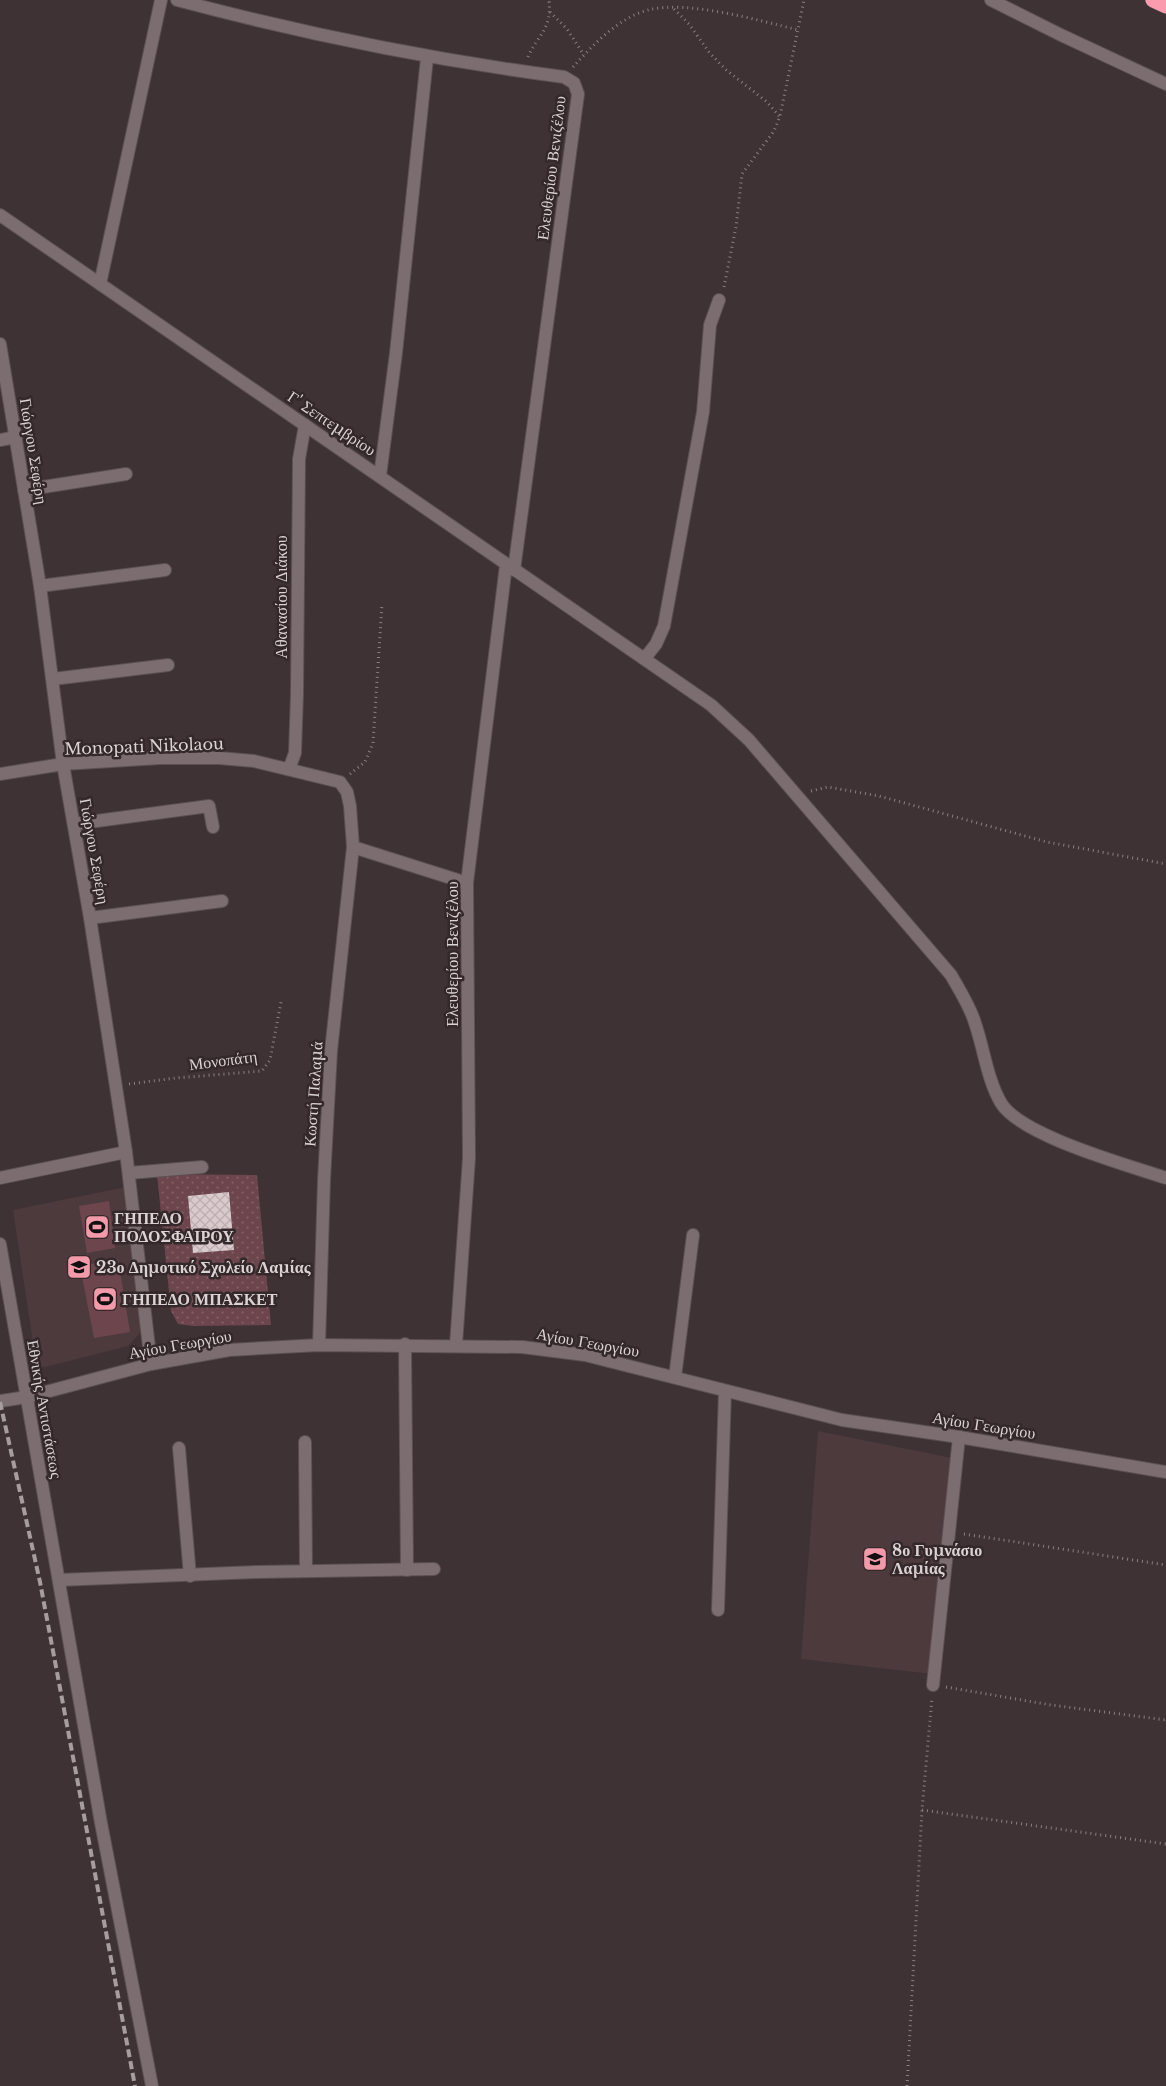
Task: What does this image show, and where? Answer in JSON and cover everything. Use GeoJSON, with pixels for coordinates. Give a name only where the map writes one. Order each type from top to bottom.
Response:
{"type":"FeatureCollection","features":[{"type":"Feature","properties":{"kind":"highway"},"geometry":{"type":"LineString","coordinates":[[1153,0],[1166,6]]}},
{"type":"Feature","properties":{"kind":"street"},"geometry":{"type":"LineString","coordinates":[[100,284],[161,0]]}},
{"type":"Feature","properties":{"kind":"street","name":"Ελευθερίου Βενιζέλου"},"geometry":{"type":"LineString","coordinates":[[177,0],[250,19],[427,58],[564,77],[574,83],[578,94],[467,883],[469,1158],[456,1345]]}},
{"type":"Feature","properties":{"kind":"street"},"geometry":{"type":"LineString","coordinates":[[991,0],[1061,36],[1166,84]]}},
{"type":"Feature","properties":{"kind":"street"},"geometry":{"type":"LineString","coordinates":[[380,476],[396,353],[427,58]]}},
{"type":"Feature","properties":{"kind":"street","name":"Γ' Σεπτεμβρίου"},"geometry":{"type":"LineString","coordinates":[[0,215],[305,424],[510,568],[645,658],[732,722],[951,975],[975,1022],[994,1088],[1002,1104],[1013,1118],[1078,1148],[1166,1178]]}},
{"type":"Feature","properties":{"kind":"street"},"geometry":{"type":"LineString","coordinates":[[645,658],[656,644],[664,626],[703,412],[710,325],[719,300]]}},
{"type":"Feature","properties":{"kind":"street","name":"Γιώργου Σεφέρη"},"geometry":{"type":"LineString","coordinates":[[0,344],[40,586],[64,764],[126,1152],[151,1364]]}},
{"type":"Feature","properties":{"kind":"street","name":"Αθανασίου Διάκου"},"geometry":{"type":"LineString","coordinates":[[289,768],[295,753],[299,459],[305,424]]}},
{"type":"Feature","properties":{"kind":"street"},"geometry":{"type":"LineString","coordinates":[[0,440],[16,437]]}},
{"type":"Feature","properties":{"kind":"street"},"geometry":{"type":"LineString","coordinates":[[24,490],[126,474]]}},
{"type":"Feature","properties":{"kind":"street"},"geometry":{"type":"LineString","coordinates":[[40,586],[164,570]]}},
{"type":"Feature","properties":{"kind":"street"},"geometry":{"type":"LineString","coordinates":[[53,679],[168,664]]}},
{"type":"Feature","properties":{"kind":"street","name":"Monopati Nikolaou"},"geometry":{"type":"LineString","coordinates":[[0,774],[64,764],[160,758],[220,758],[254,761],[289,768],[340,782]]}},
{"type":"Feature","properties":{"kind":"street"},"geometry":{"type":"LineString","coordinates":[[340,782],[347,792],[350,806],[353,847],[467,883]]}},
{"type":"Feature","properties":{"kind":"street"},"geometry":{"type":"LineString","coordinates":[[74,824],[209,806],[213,827]]}},
{"type":"Feature","properties":{"kind":"street","name":"Κωστή Παλαμά"},"geometry":{"type":"LineString","coordinates":[[319,1345],[324,1180],[331,1050],[353,847]]}},
{"type":"Feature","properties":{"kind":"street"},"geometry":{"type":"LineString","coordinates":[[90,918],[222,901]]}},
{"type":"Feature","properties":{"kind":"street"},"geometry":{"type":"LineString","coordinates":[[0,1178],[126,1152]]}},
{"type":"Feature","properties":{"kind":"street"},"geometry":{"type":"LineString","coordinates":[[129,1173],[202,1167]]}},
{"type":"Feature","properties":{"kind":"street"},"geometry":{"type":"LineString","coordinates":[[675,1377],[693,1235]]}},
{"type":"Feature","properties":{"kind":"street","name":"Εθνικής Αντιστάσεως"},"geometry":{"type":"LineString","coordinates":[[0,1244],[101,1824],[152,2086]]}},
{"type":"Feature","properties":{"kind":"street"},"geometry":{"type":"LineString","coordinates":[[405,1344],[407,1570]]}},
{"type":"Feature","properties":{"kind":"street","name":"Αγίου Γεωργίου"},"geometry":{"type":"LineString","coordinates":[[0,1401],[27,1397],[151,1364],[229,1350],[319,1345],[405,1344],[550,1349],[585,1355],[842,1420],[959,1437],[1166,1472]]}},
{"type":"Feature","properties":{"kind":"street"},"geometry":{"type":"LineString","coordinates":[[718,1610],[725,1391]]}},
{"type":"Feature","properties":{"kind":"street"},"geometry":{"type":"LineString","coordinates":[[933,1684],[959,1437]]}},
{"type":"Feature","properties":{"kind":"street"},"geometry":{"type":"LineString","coordinates":[[305,1442],[306,1571]]}},
{"type":"Feature","properties":{"kind":"street"},"geometry":{"type":"LineString","coordinates":[[180,1448],[190,1576]]}},
{"type":"Feature","properties":{"kind":"street"},"geometry":{"type":"LineString","coordinates":[[59,1580],[306,1571],[434,1569]]}},
{"type":"Feature","properties":{"kind":"path"},"geometry":{"type":"LineString","coordinates":[[522,72],[531,51],[542,37],[550,12],[549,0]]}},
{"type":"Feature","properties":{"kind":"path"},"geometry":{"type":"LineString","coordinates":[[719,300],[728,275],[742,174],[774,131],[780,116],[804,0]]}},
{"type":"Feature","properties":{"kind":"path"},"geometry":{"type":"LineString","coordinates":[[564,77],[591,46],[626,20],[646,11],[673,9],[719,12],[798,30]]}},
{"type":"Feature","properties":{"kind":"path"},"geometry":{"type":"LineString","coordinates":[[673,9],[689,24],[709,52],[725,69],[767,102],[780,116]]}},
{"type":"Feature","properties":{"kind":"path"},"geometry":{"type":"LineString","coordinates":[[550,12],[567,29],[584,55]]}},
{"type":"Feature","properties":{"kind":"path"},"geometry":{"type":"LineString","coordinates":[[340,782],[365,762],[373,742],[382,604]]}},
{"type":"Feature","properties":{"kind":"path"},"geometry":{"type":"LineString","coordinates":[[796,794],[828,787],[879,796],[1047,842],[1166,864]]}},
{"type":"Feature","properties":{"kind":"path","name":"Μονοπάτη"},"geometry":{"type":"LineString","coordinates":[[116,1086],[176,1078],[262,1071],[270,1060],[281,1002]]}},
{"type":"Feature","properties":{"kind":"path"},"geometry":{"type":"LineString","coordinates":[[949,1532],[1166,1564]]}},
{"type":"Feature","properties":{"kind":"path"},"geometry":{"type":"LineString","coordinates":[[907,2086],[922,1810],[933,1684],[1051,1705],[1166,1720]]}},
{"type":"Feature","properties":{"kind":"path"},"geometry":{"type":"LineString","coordinates":[[922,1810],[1166,1844]]}},
{"type":"Feature","properties":{"kind":"shaded area"},"geometry":{"type":"Polygon","coordinates":[[[157,1174],[257,1175],[271,1325],[193,1326],[178,1324],[171,1311],[157,1174]]]}},
{"type":"Feature","properties":{"kind":"shaded area","name":"23ο Δημοτικό Σχολείο Λαμίας"},"geometry":{"type":"Polygon","coordinates":[[[126,1187],[142,1323],[139,1334],[128,1346],[37,1369],[13,1210],[126,1187]]]}},
{"type":"Feature","properties":{"kind":"shaded area","name":"ΓΗΠΕΔΟ ΠΟΔΟΣΦΑΙΡΟΥ"},"geometry":{"type":"Polygon","coordinates":[[[109,1201],[115,1248],[87,1253],[79,1206],[109,1201]]]}},
{"type":"Feature","properties":{"kind":"shaded area","name":"ΓΗΠΕΔΟ ΜΠΑΣΚΕΤ"},"geometry":{"type":"Polygon","coordinates":[[[118,1259],[130,1332],[94,1338],[80,1266],[118,1259]]]}},
{"type":"Feature","properties":{"kind":"shaded area","name":"8ο Γυμνάσιο Λαμίας"},"geometry":{"type":"Polygon","coordinates":[[[818,1431],[952,1458],[932,1674],[801,1659],[818,1431]]]}},
{"type":"Feature","properties":{"kind":"building"},"geometry":{"type":"Polygon","coordinates":[[[229,1192],[234,1250],[193,1253],[188,1196],[229,1192]]]}},
{"type":"Feature","properties":{"kind":"railway"},"geometry":{"type":"LineString","coordinates":[[0,1402],[40,1582],[135,2086]]}},
{"type":"Feature","properties":{"kind":"place","name":"ΓΗΠΕΔΟ ΠΟΔΟΣΦΑΙΡΟΥ"},"geometry":{"type":"Point","coordinates":[97,1227]}},
{"type":"Feature","properties":{"kind":"place","name":"23ο Δημοτικό Σχολείο Λαμίας"},"geometry":{"type":"Point","coordinates":[79,1267]}},
{"type":"Feature","properties":{"kind":"place","name":"ΓΗΠΕΔΟ ΜΠΑΣΚΕΤ"},"geometry":{"type":"Point","coordinates":[105,1299]}},
{"type":"Feature","properties":{"kind":"place","name":"8ο Γυμνάσιο Λαμίας"},"geometry":{"type":"Point","coordinates":[875,1559]}}]}
